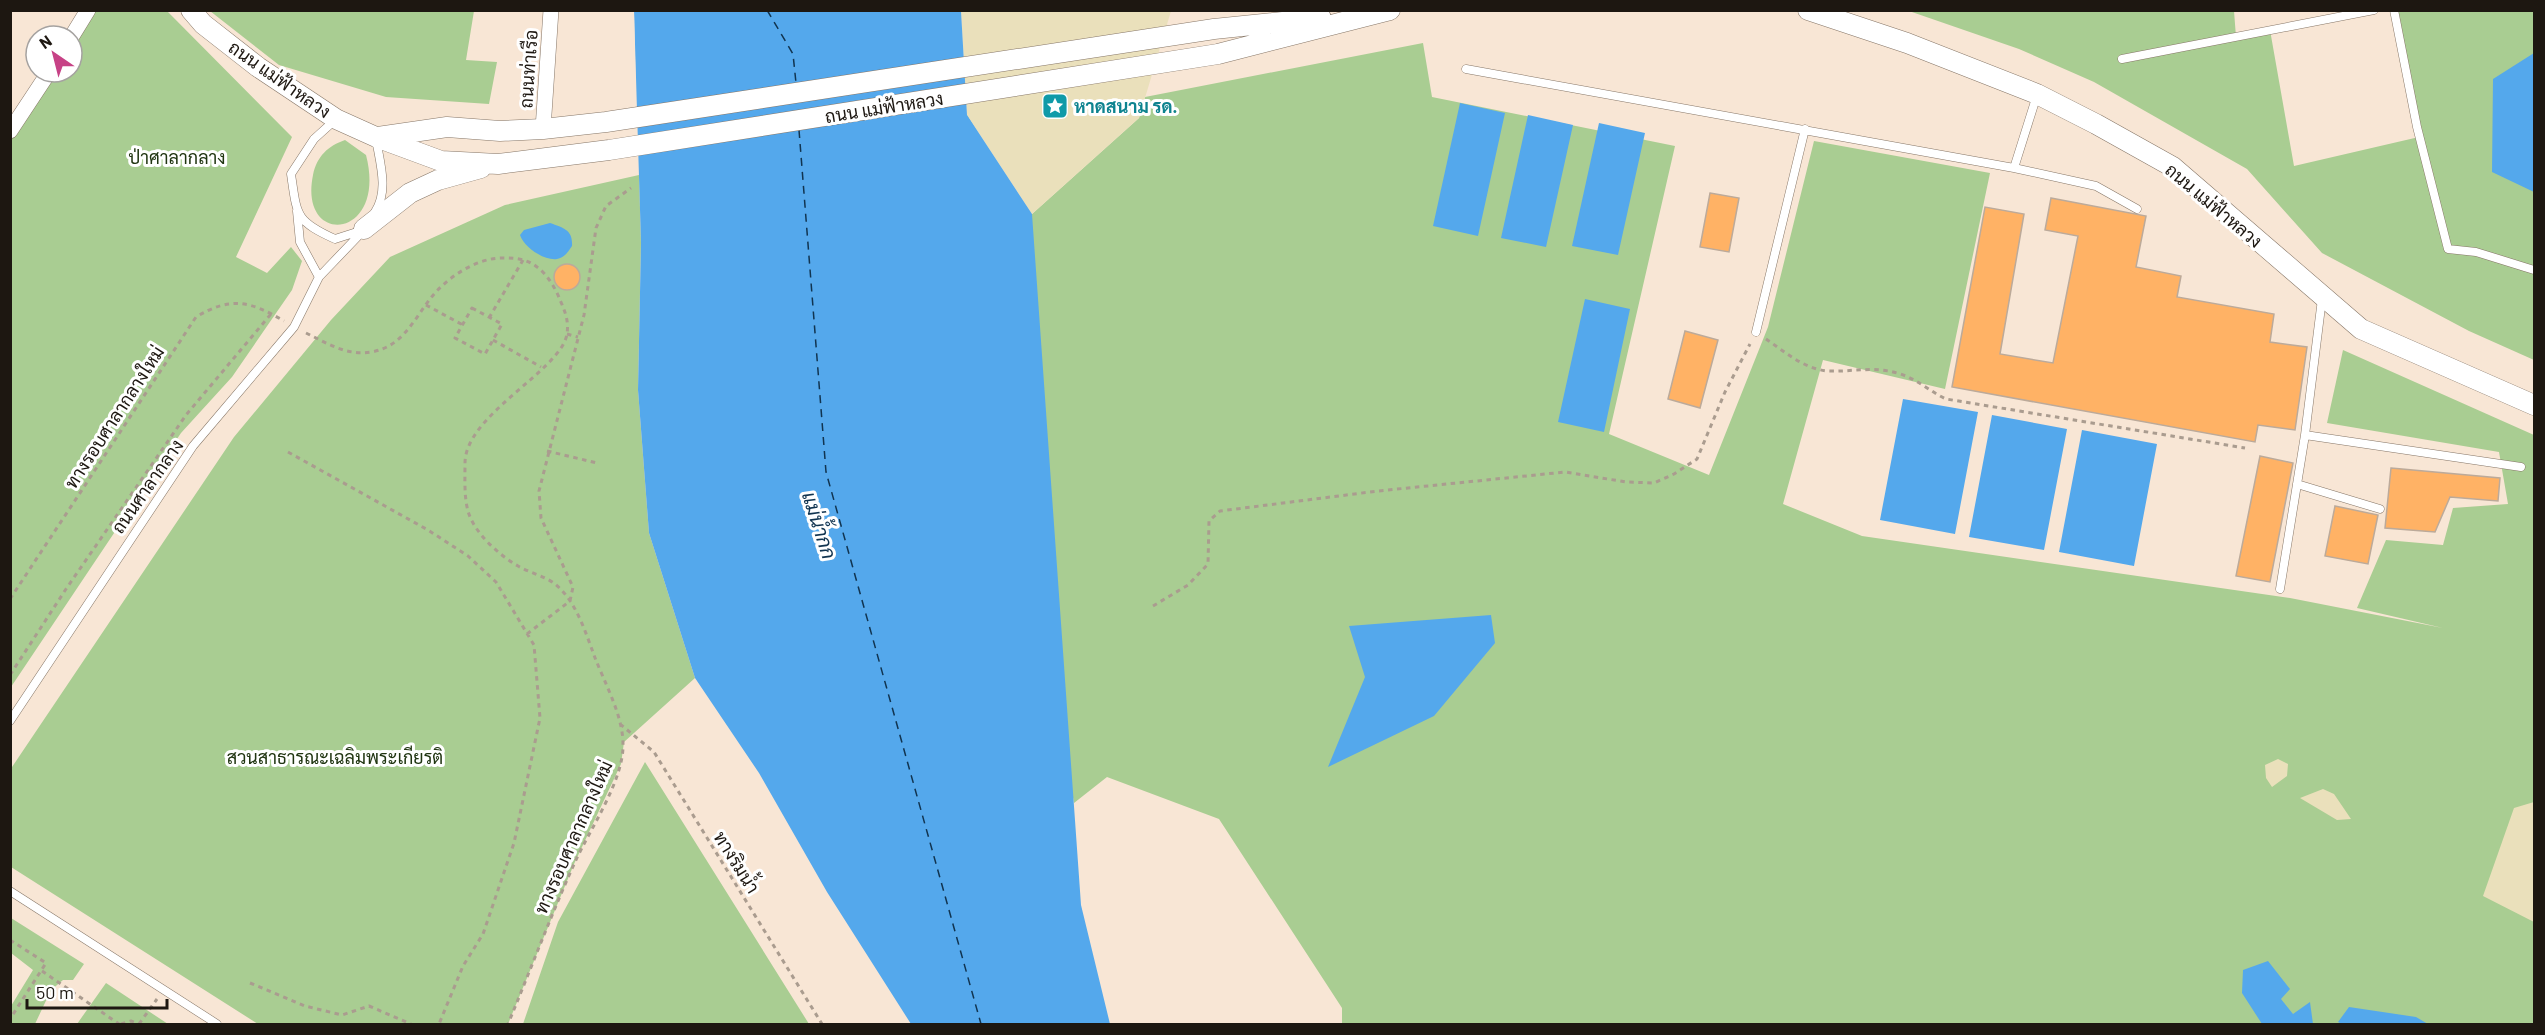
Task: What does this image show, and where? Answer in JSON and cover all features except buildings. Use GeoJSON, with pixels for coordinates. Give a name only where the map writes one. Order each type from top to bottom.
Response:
{"type":"FeatureCollection","features":[{"type":"Feature","properties":{"kind":"street"},"geometry":{"type":"LineString","coordinates":[[79,24],[88,10]]}},
{"type":"Feature","properties":{"kind":"street","name":"ถนน แม่ฟ้าหลวง"},"geometry":{"type":"LineString","coordinates":[[191,10],[203,24],[258,67],[336,119],[376,137],[441,161],[498,164],[609,150],[1218,54],[1390,10]]}},
{"type":"Feature","properties":{"kind":"street","name":"ถนนท่าเรือ"},"geometry":{"type":"LineString","coordinates":[[543,129],[551,10]]}},
{"type":"Feature","properties":{"kind":"street","name":"ถนน แม่ฟ้าหลวง"},"geometry":{"type":"LineString","coordinates":[[376,137],[447,127],[500,131],[606,122],[1214,29],[1390,10]]}},
{"type":"Feature","properties":{"kind":"street","name":"ถนน แม่ฟ้าหลวง"},"geometry":{"type":"LineString","coordinates":[[1808,10],[1907,43],[2037,94],[2173,167],[2361,329],[2535,405]]}},
{"type":"Feature","properties":{"kind":"street"},"geometry":{"type":"LineString","coordinates":[[10,131],[41,84]]}},
{"type":"Feature","properties":{"kind":"street"},"geometry":{"type":"LineString","coordinates":[[364,229],[410,193],[438,180],[498,164]]}},
{"type":"Feature","properties":{"kind":"lane"},"geometry":{"type":"LineString","coordinates":[[2122,59],[2374,10]]}},
{"type":"Feature","properties":{"kind":"lane"},"geometry":{"type":"LineString","coordinates":[[2394,10],[2417,127],[2448,249],[2476,252],[2535,270]]}},
{"type":"Feature","properties":{"kind":"lane"},"geometry":{"type":"LineString","coordinates":[[1466,69],[2014,168],[2096,186],[2137,208]]}},
{"type":"Feature","properties":{"kind":"lane"},"geometry":{"type":"LineString","coordinates":[[2014,168],[2037,94]]}},
{"type":"Feature","properties":{"kind":"lane"},"geometry":{"type":"LineString","coordinates":[[319,277],[300,242],[291,174],[314,139],[336,119]]}},
{"type":"Feature","properties":{"kind":"lane"},"geometry":{"type":"LineString","coordinates":[[1756,332],[1805,129]]}},
{"type":"Feature","properties":{"kind":"lane"},"geometry":{"type":"LineString","coordinates":[[297,211],[310,228],[335,239],[364,229],[381,203],[383,174],[376,137]]}},
{"type":"Feature","properties":{"kind":"lane","name":"ถนนศาลากลาง"},"geometry":{"type":"LineString","coordinates":[[10,721],[137,526],[193,446],[294,327],[319,277],[364,229]]}},
{"type":"Feature","properties":{"kind":"lane"},"geometry":{"type":"LineString","coordinates":[[2280,589],[2305,435],[2322,296]]}},
{"type":"Feature","properties":{"kind":"lane"},"geometry":{"type":"LineString","coordinates":[[2305,435],[2521,467]]}},
{"type":"Feature","properties":{"kind":"lane"},"geometry":{"type":"LineString","coordinates":[[2297,484],[2380,509]]}},
{"type":"Feature","properties":{"kind":"lane"},"geometry":{"type":"LineString","coordinates":[[10,891],[217,1024]]}},
{"type":"Feature","properties":{"kind":"path"},"geometry":{"type":"LineString","coordinates":[[527,634],[570,601],[573,587],[541,518],[539,491],[584,315],[596,228],[606,206],[631,188]]}},
{"type":"Feature","properties":{"kind":"path"},"geometry":{"type":"LineString","coordinates":[[316,338],[344,352],[371,352],[387,347],[399,339],[426,305],[451,280],[475,263],[493,257],[523,260],[537,267],[556,289],[567,317],[567,334],[578,337]]}},
{"type":"Feature","properties":{"kind":"path"},"geometry":{"type":"LineString","coordinates":[[489,318],[523,260]]}},
{"type":"Feature","properties":{"kind":"path","name":"ทางรอบศาลากลางใหม่"},"geometry":{"type":"LineString","coordinates":[[10,599],[196,317],[218,304],[241,303],[271,314],[166,442],[10,675]]}},
{"type":"Feature","properties":{"kind":"path"},"geometry":{"type":"LineString","coordinates":[[426,305],[463,325]]}},
{"type":"Feature","properties":{"kind":"path"},"geometry":{"type":"LineString","coordinates":[[472,308],[502,324],[485,354],[456,338],[463,325],[472,308]]}},
{"type":"Feature","properties":{"kind":"path"},"geometry":{"type":"LineString","coordinates":[[1153,606],[1188,585],[1208,564],[1209,521],[1220,511],[1378,490],[1565,472],[1626,482],[1654,483],[1674,474],[1697,459],[1725,392],[1756,332],[1796,360],[1827,371],[1877,368],[1913,377],[1946,399],[2245,448]]}},
{"type":"Feature","properties":{"kind":"path","name":"ทางรอบศาลากลางใหม่"},"geometry":{"type":"LineString","coordinates":[[508,1024],[574,864],[621,764],[624,742],[582,622],[570,601],[554,584],[517,565],[480,534],[468,511],[465,460],[478,430],[561,349],[567,334]]}},
{"type":"Feature","properties":{"kind":"path"},"geometry":{"type":"LineString","coordinates":[[493,340],[541,368]]}},
{"type":"Feature","properties":{"kind":"path"},"geometry":{"type":"LineString","coordinates":[[548,451],[597,463]]}},
{"type":"Feature","properties":{"kind":"path"},"geometry":{"type":"LineString","coordinates":[[288,452],[428,530],[468,556],[496,582],[534,645],[540,718],[514,843],[483,934],[463,966],[439,1024]]}},
{"type":"Feature","properties":{"kind":"path","name":"ทางริมน้ำ"},"geometry":{"type":"LineString","coordinates":[[619,723],[654,753],[822,1024]]}},
{"type":"Feature","properties":{"kind":"path"},"geometry":{"type":"LineString","coordinates":[[10,940],[46,963],[10,1018]]}},
{"type":"Feature","properties":{"kind":"path"},"geometry":{"type":"LineString","coordinates":[[42,971],[120,1024],[131,1021],[139,1024],[164,990]]}},
{"type":"Feature","properties":{"kind":"path"},"geometry":{"type":"LineString","coordinates":[[250,983],[305,1006],[342,1015],[369,1006],[411,1024]]}},
{"type":"Feature","properties":{"kind":"green space","name":"ป่าศาลากลาง"},"geometry":{"type":"Polygon","coordinates":[[[88,11],[167,11],[292,137],[236,257],[267,273],[291,247],[302,261],[292,290],[232,377],[181,433],[11,687],[11,131],[41,84],[84,84],[84,24],[80,24],[88,11]]]}},
{"type":"Feature","properties":{"kind":"green space"},"geometry":{"type":"Polygon","coordinates":[[[210,11],[474,11],[466,60],[497,62],[489,104],[386,97],[279,65],[210,11]]]}},
{"type":"Feature","properties":{"kind":"green space"},"geometry":{"type":"Polygon","coordinates":[[[1909,11],[2234,11],[2236,37],[2270,30],[2294,166],[2419,137],[2394,11],[2534,11],[2534,360],[2469,331],[2322,253],[2247,169],[2094,82],[2019,49],[1909,11]]]}},
{"type":"Feature","properties":{"kind":"green space"},"geometry":{"type":"Polygon","coordinates":[[[1423,43],[1432,97],[1675,146],[1609,434],[1709,475],[1768,327],[1814,141],[1990,173],[1945,389],[1823,360],[1783,504],[1862,536],[2290,598],[2443,628],[2357,608],[2386,540],[2443,545],[2453,508],[2508,504],[2499,452],[2327,423],[2343,350],[2534,435],[2534,1024],[1342,1024],[1342,1008],[1219,819],[1107,777],[1074,803],[1051,671],[967,115],[1032,221],[1032,214],[1139,118],[1145,97],[1423,43]]]}},
{"type":"Feature","properties":{"kind":"green space"},"geometry":{"type":"Polygon","coordinates":[[[345,140],[366,155],[369,183],[365,204],[355,218],[342,224],[329,223],[318,215],[312,199],[313,175],[317,162],[324,153],[333,145],[345,140]]]}},
{"type":"Feature","properties":{"kind":"green space","name":"สวนสาธารณะเฉลิมพระเกียรติ"},"geometry":{"type":"Polygon","coordinates":[[[639,175],[641,243],[638,390],[649,533],[695,678],[624,742],[621,764],[574,864],[508,1024],[258,1024],[11,867],[10,770],[234,437],[331,320],[390,257],[505,205],[639,175]]]}},
{"type":"Feature","properties":{"kind":"green space"},"geometry":{"type":"Polygon","coordinates":[[[645,762],[809,1024],[523,1024],[558,922],[645,762]]]}},
{"type":"Feature","properties":{"kind":"green space"},"geometry":{"type":"Polygon","coordinates":[[[11,918],[84,964],[73,980],[63,980],[51,990],[35,1024],[11,1024],[11,1006],[33,970],[11,953],[11,918]]]}},
{"type":"Feature","properties":{"kind":"green space"},"geometry":{"type":"Polygon","coordinates":[[[106,983],[168,1024],[77,1024],[106,983]]]}},
{"type":"Feature","properties":{"kind":"sand","name":"หาดสนาม รด."},"geometry":{"type":"Polygon","coordinates":[[[961,11],[1171,11],[1139,118],[1032,214],[967,115],[961,11]]]}},
{"type":"Feature","properties":{"kind":"sand"},"geometry":{"type":"Polygon","coordinates":[[[2278,759],[2288,764],[2287,776],[2272,787],[2266,778],[2265,765],[2278,759]]]}},
{"type":"Feature","properties":{"kind":"sand"},"geometry":{"type":"Polygon","coordinates":[[[2323,789],[2334,794],[2351,819],[2337,820],[2300,798],[2323,789]]]}},
{"type":"Feature","properties":{"kind":"sand"},"geometry":{"type":"Polygon","coordinates":[[[2534,802],[2534,922],[2483,896],[2514,808],[2534,802]]]}},
{"type":"Feature","properties":{"kind":"water","name":"แม่น้ำกก"},"geometry":{"type":"Polygon","coordinates":[[[634,11],[961,11],[967,115],[1032,214],[1081,905],[1110,1024],[911,1024],[827,892],[759,773],[695,678],[649,533],[638,390],[641,243],[634,11]]]}},
{"type":"Feature","properties":{"kind":"water"},"geometry":{"type":"Polygon","coordinates":[[[2534,53],[2534,192],[2492,172],[2493,79],[2534,53]]]}},
{"type":"Feature","properties":{"kind":"water"},"geometry":{"type":"Polygon","coordinates":[[[1460,103],[1505,113],[1478,236],[1433,226],[1460,103]]]}},
{"type":"Feature","properties":{"kind":"water"},"geometry":{"type":"Polygon","coordinates":[[[1528,115],[1573,125],[1546,247],[1501,238],[1528,115]]]}},
{"type":"Feature","properties":{"kind":"water"},"geometry":{"type":"Polygon","coordinates":[[[1599,123],[1645,133],[1618,255],[1572,246],[1599,123]]]}},
{"type":"Feature","properties":{"kind":"water"},"geometry":{"type":"Polygon","coordinates":[[[550,223],[567,230],[572,241],[572,246],[567,252],[557,259],[546,258],[535,252],[522,240],[520,235],[524,230],[550,223]]]}},
{"type":"Feature","properties":{"kind":"water"},"geometry":{"type":"Polygon","coordinates":[[[1585,299],[1630,309],[1604,432],[1558,422],[1585,299]]]}},
{"type":"Feature","properties":{"kind":"water"},"geometry":{"type":"Polygon","coordinates":[[[1903,399],[1978,412],[1955,534],[1880,520],[1903,399]]]}},
{"type":"Feature","properties":{"kind":"water"},"geometry":{"type":"Polygon","coordinates":[[[1992,415],[2067,429],[2044,550],[1969,537],[1992,415]]]}},
{"type":"Feature","properties":{"kind":"water"},"geometry":{"type":"Polygon","coordinates":[[[2082,430],[2157,444],[2134,566],[2059,552],[2082,430]]]}},
{"type":"Feature","properties":{"kind":"water"},"geometry":{"type":"Polygon","coordinates":[[[1491,615],[1495,643],[1434,716],[1328,767],[1365,677],[1349,626],[1491,615]]]}},
{"type":"Feature","properties":{"kind":"water"},"geometry":{"type":"Polygon","coordinates":[[[2268,961],[2290,989],[2281,999],[2293,1014],[2310,1002],[2313,1024],[2262,1024],[2242,993],[2243,970],[2268,961]]]}},
{"type":"Feature","properties":{"kind":"water"},"geometry":{"type":"Polygon","coordinates":[[[2349,1007],[2416,1017],[2428,1024],[2342,1024],[2338,1022],[2349,1007]]]}},
{"type":"Feature","properties":{"kind":"pier"},"geometry":{"type":"Polygon","coordinates":[[[631,10],[634,11],[636,99],[633,99],[631,10]]]}},
{"type":"Feature","properties":{"kind":"ferry route"},"geometry":{"type":"LineString","coordinates":[[767,10],[793,54],[796,83]]}},
{"type":"Feature","properties":{"kind":"ferry route"},"geometry":{"type":"LineString","coordinates":[[799,130],[826,472],[981,1024]]}},
{"type":"Feature","properties":{"kind":"place","name":"หาดสนาม รด."},"geometry":{"type":"Point","coordinates":[1055,106]}}]}
